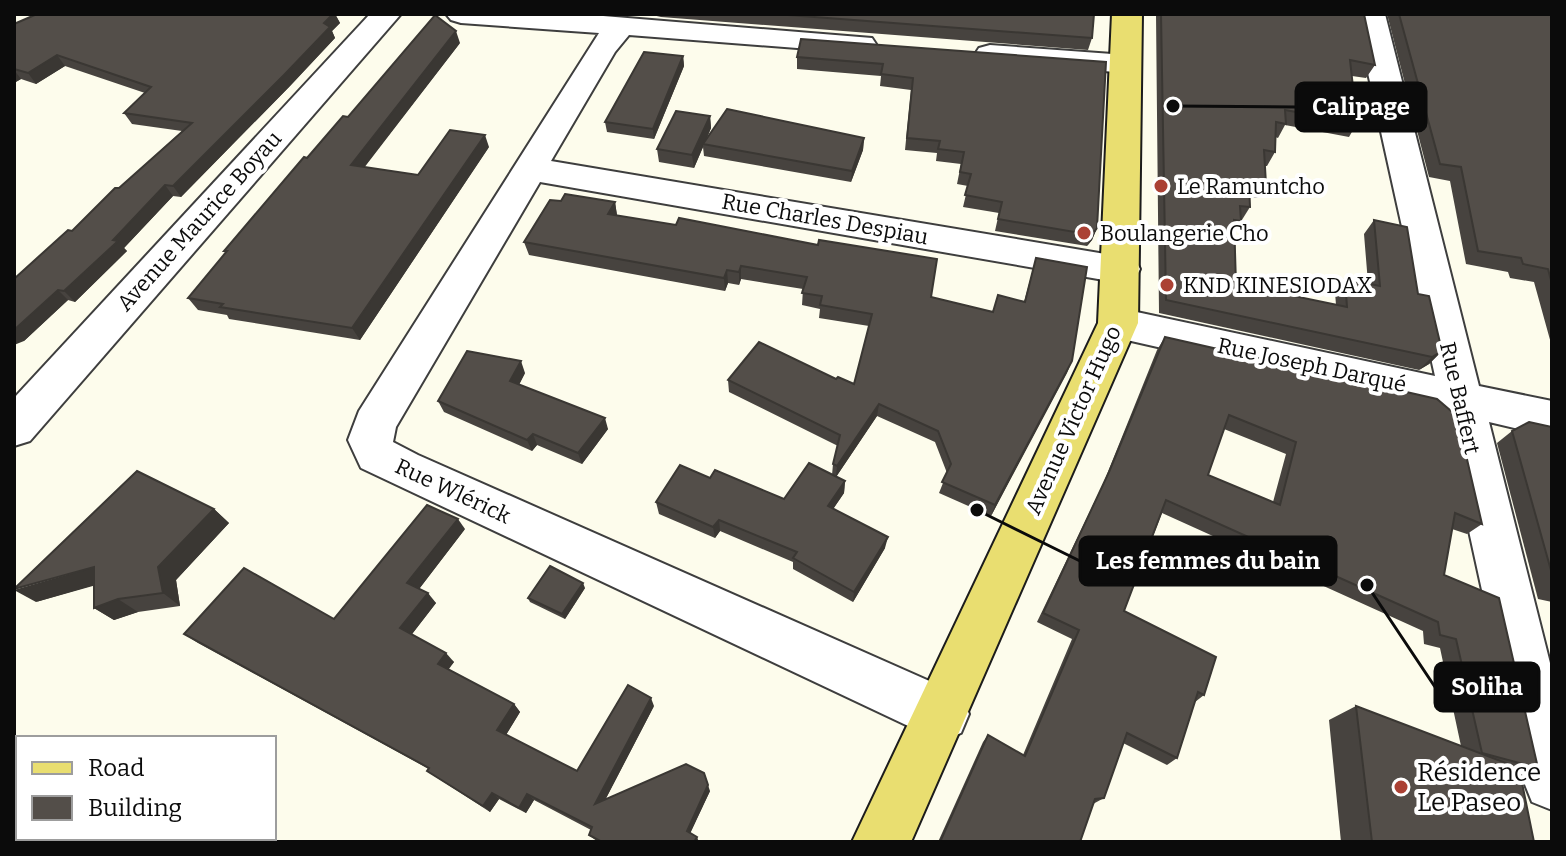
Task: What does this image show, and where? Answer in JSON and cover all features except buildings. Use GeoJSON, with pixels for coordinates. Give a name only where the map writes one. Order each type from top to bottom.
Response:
{"type":"FeatureCollection","features":[{"type":"Feature","properties":{"kind":"main road","name":"Avenue Victor Hugo"},"geometry":{"type":"LineString","coordinates":[[881,842],[1118,323],[1127,14]]}},
{"type":"Feature","properties":{"kind":"street","name":"Avenue Maurice Boyau"},"geometry":{"type":"LineString","coordinates":[[14,428],[386,14]]}},
{"type":"Feature","properties":{"kind":"street"},"geometry":{"type":"LineString","coordinates":[[461,14],[889,46]]}},
{"type":"Feature","properties":{"kind":"street","name":"Rue Baffert"},"geometry":{"type":"LineString","coordinates":[[1370,14],[1552,782]]}},
{"type":"Feature","properties":{"kind":"street","name":"Rue Wlérick"},"geometry":{"type":"LineString","coordinates":[[620,27],[602,49],[375,424],[370,440],[377,455],[942,714]]}},
{"type":"Feature","properties":{"kind":"street"},"geometry":{"type":"LineString","coordinates":[[968,52],[1126,64]]}},
{"type":"Feature","properties":{"kind":"street","name":"Rue Charles Despiau"},"geometry":{"type":"LineString","coordinates":[[530,169],[1121,269]]}},
{"type":"Feature","properties":{"kind":"street","name":"Rue Joseph Darqué"},"geometry":{"type":"LineString","coordinates":[[1118,323],[1552,419]]}},
{"type":"Feature","properties":{"kind":"place","name":"Calipage"},"geometry":{"type":"Point","coordinates":[1173,106]}},
{"type":"Feature","properties":{"kind":"place","name":"Le Ramuntcho"},"geometry":{"type":"Point","coordinates":[1161,186]}},
{"type":"Feature","properties":{"kind":"place","name":"Boulangerie Cho"},"geometry":{"type":"Point","coordinates":[1084,233]}},
{"type":"Feature","properties":{"kind":"place","name":"KND KINESIODAX"},"geometry":{"type":"Point","coordinates":[1167,285]}},
{"type":"Feature","properties":{"kind":"place","name":"Les femmes du bain"},"geometry":{"type":"Point","coordinates":[977,510]}},
{"type":"Feature","properties":{"kind":"place","name":"Soliha"},"geometry":{"type":"Point","coordinates":[1367,585]}},
{"type":"Feature","properties":{"kind":"place","name":"Résidence Le Paseo"},"geometry":{"type":"Point","coordinates":[1401,787]}}]}
